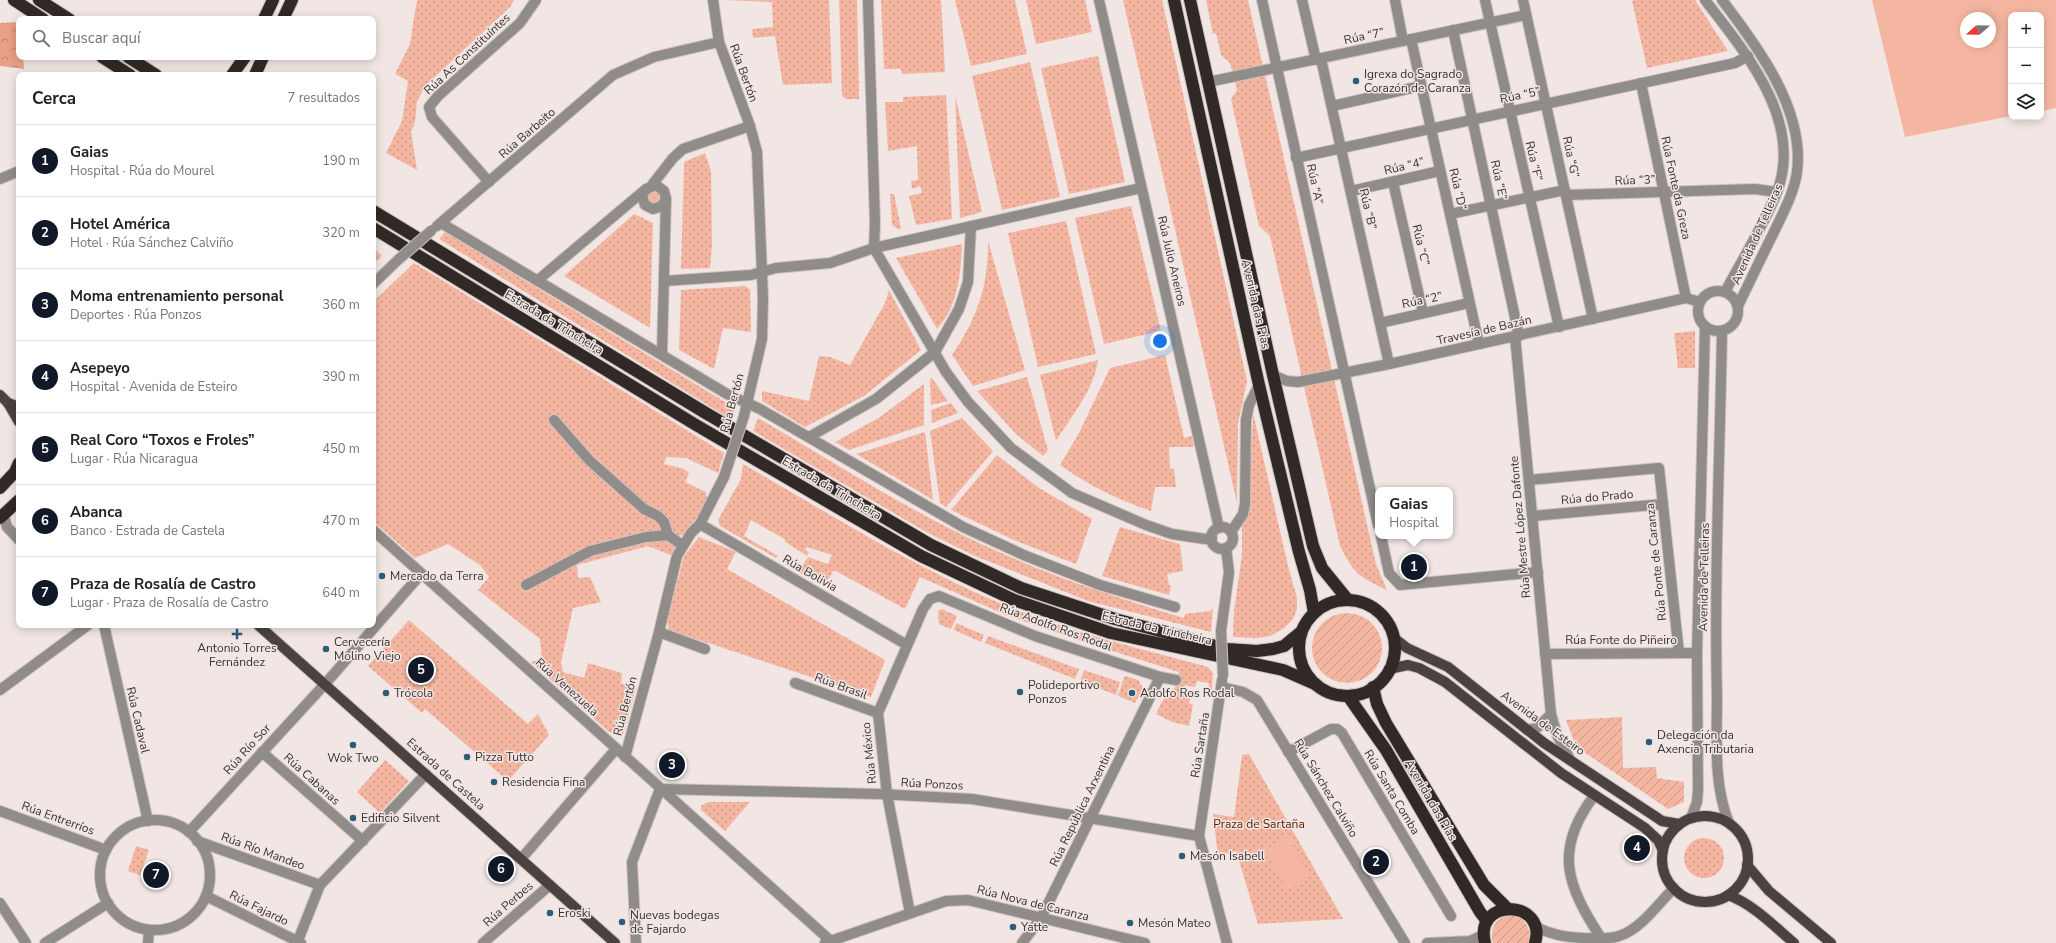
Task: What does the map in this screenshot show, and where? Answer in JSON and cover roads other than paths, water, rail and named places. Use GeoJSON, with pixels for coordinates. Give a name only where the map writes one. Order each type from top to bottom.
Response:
{"type":"FeatureCollection","features":[{"type":"Feature","properties":{"kind":"highway"},"geometry":{"type":"LineString","coordinates":[[14,0],[38,16]]}},
{"type":"Feature","properties":{"kind":"highway"},"geometry":{"type":"LineString","coordinates":[[39,0],[64,16]]}},
{"type":"Feature","properties":{"kind":"highway"},"geometry":{"type":"LineString","coordinates":[[266,16],[274,0]]}},
{"type":"Feature","properties":{"kind":"highway"},"geometry":{"type":"LineString","coordinates":[[284,16],[292,0]]}},
{"type":"Feature","properties":{"kind":"highway","name":"Avenida das Pías"},"geometry":{"type":"LineString","coordinates":[[1174,0],[1260,385],[1299,552],[1310,590],[1314,613]]}},
{"type":"Feature","properties":{"kind":"highway","name":"Avenida das Pías"},"geometry":{"type":"LineString","coordinates":[[1190,0],[1273,375],[1313,546],[1322,568],[1348,600]]}},
{"type":"Feature","properties":{"kind":"highway"},"geometry":{"type":"LineString","coordinates":[[107,60],[125,72]]}},
{"type":"Feature","properties":{"kind":"highway"},"geometry":{"type":"LineString","coordinates":[[133,60],[151,72]]}},
{"type":"Feature","properties":{"kind":"highway"},"geometry":{"type":"LineString","coordinates":[[234,72],[243,60]]}},
{"type":"Feature","properties":{"kind":"highway"},"geometry":{"type":"LineString","coordinates":[[256,72],[262,60]]}},
{"type":"Feature","properties":{"kind":"highway","name":"Estrada da Trincheira"},"geometry":{"type":"LineString","coordinates":[[376,213],[704,412],[924,541],[1021,588],[1114,620],[1227,649],[1257,651],[1273,649],[1284,646],[1302,632]]}},
{"type":"Feature","properties":{"kind":"highway","name":"Estrada da Trincheira"},"geometry":{"type":"LineString","coordinates":[[376,230],[696,425],[921,556],[1014,600],[1111,634],[1283,670],[1315,684]]}},
{"type":"Feature","properties":{"kind":"highway"},"geometry":{"type":"LineString","coordinates":[[0,488],[16,470]]}},
{"type":"Feature","properties":{"kind":"highway"},"geometry":{"type":"LineString","coordinates":[[3,524],[16,504]]}},
{"type":"Feature","properties":{"kind":"highway"},"geometry":{"type":"LineString","coordinates":[[1348,600],[1361,603],[1377,612],[1389,627],[1394,638],[1394,654],[1389,669],[1373,687],[1364,692],[1348,696],[1326,692],[1315,684],[1306,673],[1301,660],[1299,646],[1302,632],[1314,613],[1335,601],[1348,600]]}},
{"type":"Feature","properties":{"kind":"highway","name":"Avenida das Pías"},"geometry":{"type":"LineString","coordinates":[[1373,687],[1377,704],[1386,724],[1474,869],[1492,894],[1507,908]]}},
{"type":"Feature","properties":{"kind":"highway","name":"Avenida das Pías"},"geometry":{"type":"LineString","coordinates":[[1348,696],[1386,750],[1480,912],[1487,921]]}},
{"type":"Feature","properties":{"kind":"highway"},"geometry":{"type":"LineString","coordinates":[[1478,941],[1487,921],[1499,910],[1507,908],[1515,909],[1528,915],[1536,937]]}},
{"type":"Feature","properties":{"kind":"main road"},"geometry":{"type":"LineString","coordinates":[[0,395],[8,403],[16,417]]}},
{"type":"Feature","properties":{"kind":"main road"},"geometry":{"type":"LineString","coordinates":[[8,403],[16,406]]}},
{"type":"Feature","properties":{"kind":"main road","name":"Estrada de Castela"},"geometry":{"type":"LineString","coordinates":[[261,628],[615,943]]}},
{"type":"Feature","properties":{"kind":"main road","name":"Avenida de Esteiro"},"geometry":{"type":"LineString","coordinates":[[1394,638],[1407,648],[1448,667],[1527,730],[1662,821],[1679,824]]}},
{"type":"Feature","properties":{"kind":"main road"},"geometry":{"type":"LineString","coordinates":[[1389,669],[1408,665],[1420,668],[1435,676],[1531,750],[1594,796],[1649,831],[1658,840],[1662,851],[1662,865],[1666,877],[1674,888],[1683,896],[1705,902],[1717,900],[1728,895],[1737,887],[1744,877],[1748,865],[1748,853],[1744,841],[1738,831],[1729,823],[1717,817],[1704,816],[1691,818],[1679,824],[1671,832],[1662,851]]}},
{"type":"Feature","properties":{"kind":"main road"},"geometry":{"type":"LineString","coordinates":[[1748,865],[1769,891],[1831,943]]}},
{"type":"Feature","properties":{"kind":"main road"},"geometry":{"type":"LineString","coordinates":[[1728,895],[1738,899],[1748,906],[1794,943]]}},
{"type":"Feature","properties":{"kind":"street","name":"Rúa As Constituíntes"},"geometry":{"type":"LineString","coordinates":[[489,182],[432,117],[429,107],[438,96],[520,23],[536,0]]}},
{"type":"Feature","properties":{"kind":"street","name":"Rúa Bertón"},"geometry":{"type":"LineString","coordinates":[[625,757],[659,632],[677,556],[682,545],[700,524],[724,477],[744,416],[746,402],[762,339],[762,273],[757,152],[750,126],[719,42],[713,0]]}},
{"type":"Feature","properties":{"kind":"street"},"geometry":{"type":"LineString","coordinates":[[868,0],[875,223],[874,248],[960,392],[989,426],[1011,448],[1072,493],[1146,526],[1172,534],[1205,539],[1212,538]]}},
{"type":"Feature","properties":{"kind":"street","name":"Rúa Julio Aneiros"},"geometry":{"type":"LineString","coordinates":[[1099,0],[1219,528]]}},
{"type":"Feature","properties":{"kind":"street","name":"Rúa “A”"},"geometry":{"type":"LineString","coordinates":[[1262,0],[1375,512]]}},
{"type":"Feature","properties":{"kind":"street","name":"Rúa “B”"},"geometry":{"type":"LineString","coordinates":[[1302,0],[1332,106],[1389,364]]}},
{"type":"Feature","properties":{"kind":"street","name":"Rúa “D”"},"geometry":{"type":"LineString","coordinates":[[1395,0],[1421,86],[1479,344]]}},
{"type":"Feature","properties":{"kind":"street","name":"Rúa “F”"},"geometry":{"type":"LineString","coordinates":[[1485,0],[1559,327]]}},
{"type":"Feature","properties":{"kind":"street","name":"Rúa “G”"},"geometry":{"type":"LineString","coordinates":[[1523,0],[1593,319]]}},
{"type":"Feature","properties":{"kind":"street","name":"Avenida de Telleiras"},"geometry":{"type":"LineString","coordinates":[[1705,0],[1748,56],[1761,77],[1783,140],[1782,173],[1777,192],[1725,292]]}},
{"type":"Feature","properties":{"kind":"street","name":"Avenida de Telleiras"},"geometry":{"type":"LineString","coordinates":[[1722,0],[1758,48],[1772,71],[1790,115],[1796,139],[1798,162],[1797,174],[1791,194],[1738,306]]}},
{"type":"Feature","properties":{"kind":"street","name":"Rúa “7”"},"geometry":{"type":"LineString","coordinates":[[1208,82],[1526,15]]}},
{"type":"Feature","properties":{"kind":"street","name":"Rúa “E”"},"geometry":{"type":"LineString","coordinates":[[1453,30],[1491,205],[1517,336]]}},
{"type":"Feature","properties":{"kind":"street","name":"Rúa Barbeito"},"geometry":{"type":"LineString","coordinates":[[376,281],[441,222],[613,75],[654,57],[719,42]]}},
{"type":"Feature","properties":{"kind":"street","name":"Rúa “5”"},"geometry":{"type":"LineString","coordinates":[[1296,158],[1546,102],[1642,83],[1735,62],[1748,56]]}},
{"type":"Feature","properties":{"kind":"street","name":"Rúa Fonte da Greza"},"geometry":{"type":"LineString","coordinates":[[1642,83],[1686,298]]}},
{"type":"Feature","properties":{"kind":"street"},"geometry":{"type":"LineString","coordinates":[[1332,106],[1421,86]]}},
{"type":"Feature","properties":{"kind":"street"},"geometry":{"type":"LineString","coordinates":[[538,280],[649,187],[683,149],[750,126]]}},
{"type":"Feature","properties":{"kind":"street","name":"Rúa “4”"},"geometry":{"type":"LineString","coordinates":[[1351,192],[1440,170]]}},
{"type":"Feature","properties":{"kind":"street"},"geometry":{"type":"LineString","coordinates":[[0,179],[16,172]]}},
{"type":"Feature","properties":{"kind":"street","name":"Rúa “C”"},"geometry":{"type":"LineString","coordinates":[[1393,182],[1423,313]]}},
{"type":"Feature","properties":{"kind":"street"},"geometry":{"type":"LineString","coordinates":[[649,187],[662,188],[666,199],[662,353]]}},
{"type":"Feature","properties":{"kind":"street"},"geometry":{"type":"LineString","coordinates":[[649,187],[642,200],[648,207],[657,209],[662,206],[666,199]]}},
{"type":"Feature","properties":{"kind":"street"},"geometry":{"type":"LineString","coordinates":[[664,281],[752,275],[776,268],[830,263],[874,248],[1142,188]]}},
{"type":"Feature","properties":{"kind":"street","name":"Rúa “3”"},"geometry":{"type":"LineString","coordinates":[[1450,214],[1529,197],[1565,193],[1755,189],[1777,192]]}},
{"type":"Feature","properties":{"kind":"street"},"geometry":{"type":"LineString","coordinates":[[441,222],[662,353],[727,394],[746,402],[963,527],[1026,556],[1100,585],[1175,606]]}},
{"type":"Feature","properties":{"kind":"street"},"geometry":{"type":"LineString","coordinates":[[809,438],[876,399],[935,352],[959,309],[968,282],[971,226]]}},
{"type":"Feature","properties":{"kind":"street"},"geometry":{"type":"LineString","coordinates":[[1714,291],[1725,292],[1735,300],[1738,306],[1739,312],[1734,324],[1722,331],[1716,331],[1706,326],[1699,315],[1700,302],[1704,297],[1714,291]]}},
{"type":"Feature","properties":{"kind":"street","name":"Travesía de Bazán"},"geometry":{"type":"LineString","coordinates":[[1273,375],[1293,382],[1344,374],[1686,298],[1700,302]]}},
{"type":"Feature","properties":{"kind":"street","name":"Rúa “2”"},"geometry":{"type":"LineString","coordinates":[[1380,323],[1469,303]]}},
{"type":"Feature","properties":{"kind":"street","name":"Avenida de Telleiras"},"geometry":{"type":"LineString","coordinates":[[1691,818],[1697,802],[1698,790],[1697,653],[1706,326]]}},
{"type":"Feature","properties":{"kind":"street","name":"Avenida de Telleiras"},"geometry":{"type":"LineString","coordinates":[[1722,331],[1716,652],[1718,773],[1723,810],[1729,823]]}},
{"type":"Feature","properties":{"kind":"street","name":"Rúa Mestre López Dafonte"},"geometry":{"type":"LineString","coordinates":[[1517,336],[1551,714],[1557,735],[1571,761]]}},
{"type":"Feature","properties":{"kind":"street"},"geometry":{"type":"LineString","coordinates":[[1231,532],[1226,528],[1219,528],[1214,532],[1212,538],[1216,546],[1226,548],[1232,542],[1231,532],[1243,514],[1245,504],[1246,420],[1249,405],[1260,385]]}},
{"type":"Feature","properties":{"kind":"street"},"geometry":{"type":"LineString","coordinates":[[554,420],[590,460],[644,509],[658,516],[664,522],[668,535],[682,545]]}},
{"type":"Feature","properties":{"kind":"street","name":"Rúa do Prado"},"geometry":{"type":"LineString","coordinates":[[1529,480],[1659,468]]}},
{"type":"Feature","properties":{"kind":"street","name":"Rúa Ponte de Caranza"},"geometry":{"type":"LineString","coordinates":[[1659,468],[1679,653]]}},
{"type":"Feature","properties":{"kind":"street","name":"Rúa do Prado"},"geometry":{"type":"LineString","coordinates":[[1533,516],[1663,504]]}},
{"type":"Feature","properties":{"kind":"street"},"geometry":{"type":"LineString","coordinates":[[3,524],[16,537]]}},
{"type":"Feature","properties":{"kind":"street","name":"Rúa Bolivia"},"geometry":{"type":"LineString","coordinates":[[700,524],[907,645]]}},
{"type":"Feature","properties":{"kind":"street","name":"Rúa Venezuela"},"geometry":{"type":"LineString","coordinates":[[376,533],[829,942]]}},
{"type":"Feature","properties":{"kind":"street"},"geometry":{"type":"LineString","coordinates":[[526,585],[590,552],[646,537],[668,535]]}},
{"type":"Feature","properties":{"kind":"street"},"geometry":{"type":"LineString","coordinates":[[1381,539],[1389,573],[1400,585],[1538,572]]}},
{"type":"Feature","properties":{"kind":"street","name":"Rúa Sartaña"},"geometry":{"type":"LineString","coordinates":[[1226,548],[1229,572],[1221,631],[1222,687],[1199,836],[1227,943]]}},
{"type":"Feature","properties":{"kind":"street","name":"Rúa Río Sor"},"geometry":{"type":"LineString","coordinates":[[376,626],[421,574]]}},
{"type":"Feature","properties":{"kind":"street","name":"Rúa Adolfo Ros Rodal"},"geometry":{"type":"LineString","coordinates":[[930,599],[939,596],[1035,636],[1160,677],[1176,680]]}},
{"type":"Feature","properties":{"kind":"street","name":"Rúa México"},"geometry":{"type":"LineString","coordinates":[[910,912],[887,794],[878,713],[923,609],[930,599]]}},
{"type":"Feature","properties":{"kind":"street"},"geometry":{"type":"LineString","coordinates":[[0,690],[84,628]]}},
{"type":"Feature","properties":{"kind":"street","name":"Rúa Cadaval"},"geometry":{"type":"LineString","coordinates":[[105,628],[148,821]]}},
{"type":"Feature","properties":{"kind":"street","name":"Rúa Río Sor"},"geometry":{"type":"LineString","coordinates":[[189,832],[325,684],[374,628]]}},
{"type":"Feature","properties":{"kind":"street"},"geometry":{"type":"LineString","coordinates":[[659,632],[705,649]]}},
{"type":"Feature","properties":{"kind":"street","name":"Rúa Fonte do Piñeiro"},"geometry":{"type":"LineString","coordinates":[[1545,654],[1697,653]]}},
{"type":"Feature","properties":{"kind":"street","name":"Rúa República Arxentina"},"geometry":{"type":"LineString","coordinates":[[1022,943],[1042,918],[1089,818],[1160,677]]}},
{"type":"Feature","properties":{"kind":"street","name":"Rúa Brasil"},"geometry":{"type":"LineString","coordinates":[[795,683],[878,713]]}},
{"type":"Feature","properties":{"kind":"street","name":"Rúa Sánchez Calviño"},"geometry":{"type":"LineString","coordinates":[[1222,687],[1243,692],[1256,700],[1405,943]]}},
{"type":"Feature","properties":{"kind":"street"},"geometry":{"type":"LineString","coordinates":[[1527,730],[1537,728],[1551,714]]}},
{"type":"Feature","properties":{"kind":"street","name":"Rúa Santa Comba"},"geometry":{"type":"LineString","coordinates":[[1288,752],[1331,729],[1337,729],[1342,733],[1451,916]]}},
{"type":"Feature","properties":{"kind":"street"},"geometry":{"type":"LineString","coordinates":[[521,859],[616,749]]}},
{"type":"Feature","properties":{"kind":"street","name":"Rúa Cabanas"},"geometry":{"type":"LineString","coordinates":[[262,752],[363,841]]}},
{"type":"Feature","properties":{"kind":"street"},"geometry":{"type":"LineString","coordinates":[[298,942],[320,886],[426,774]]}},
{"type":"Feature","properties":{"kind":"street"},"geometry":{"type":"LineString","coordinates":[[636,943],[632,862],[660,789]]}},
{"type":"Feature","properties":{"kind":"street","name":"Rúa Ponzos"},"geometry":{"type":"LineString","coordinates":[[660,789],[887,794],[972,799],[1199,836]]}},
{"type":"Feature","properties":{"kind":"street"},"geometry":{"type":"LineString","coordinates":[[1594,796],[1577,820],[1571,834],[1568,848],[1574,891],[1585,914],[1600,938]]}},
{"type":"Feature","properties":{"kind":"street","name":"Rúa Entrerríos"},"geometry":{"type":"LineString","coordinates":[[0,811],[106,850]]}},
{"type":"Feature","properties":{"kind":"street"},"geometry":{"type":"LineString","coordinates":[[148,821],[171,822],[189,832],[197,841],[208,861],[210,873],[206,896],[199,908],[189,918],[177,926],[163,929],[149,930],[133,925],[118,916],[108,903],[101,886],[100,867],[106,850],[114,839],[123,830],[135,824],[148,821]]}},
{"type":"Feature","properties":{"kind":"street","name":"Rúa Río Mandeo"},"geometry":{"type":"LineString","coordinates":[[197,841],[320,886]]}},
{"type":"Feature","properties":{"kind":"street","name":"Rúa Perbes"},"geometry":{"type":"LineString","coordinates":[[483,943],[550,885]]}},
{"type":"Feature","properties":{"kind":"street"},"geometry":{"type":"LineString","coordinates":[[1536,937],[1544,932],[1566,938],[1600,938],[1619,940],[1635,928],[1674,888]]}},
{"type":"Feature","properties":{"kind":"street","name":"Rúa Fajardo"},"geometry":{"type":"LineString","coordinates":[[206,896],[298,942]]}},
{"type":"Feature","properties":{"kind":"street","name":"Rúa Nova de Caranza"},"geometry":{"type":"LineString","coordinates":[[829,942],[910,912],[946,901],[968,900],[1129,941],[1145,943]]}},
{"type":"Feature","properties":{"kind":"street"},"geometry":{"type":"LineString","coordinates":[[0,903],[26,943]]}},
{"type":"Feature","properties":{"kind":"street"},"geometry":{"type":"LineString","coordinates":[[45,943],[108,903]]}},
{"type":"Feature","properties":{"kind":"street"},"geometry":{"type":"LineString","coordinates":[[148,943],[149,930]]}},
{"type":"Feature","properties":{"kind":"street"},"geometry":{"type":"LineString","coordinates":[[1428,943],[1478,941]]}},
{"type":"Feature","properties":{"kind":"place","name":"Igrexa do Sagrado Corazón de Caranza"},"geometry":{"type":"Point","coordinates":[1356,81]}},
{"type":"Feature","properties":{"kind":"place","name":"Gaias"},"geometry":{"type":"Point","coordinates":[1414,567]}},
{"type":"Feature","properties":{"kind":"place","name":"Mercado da Terra"},"geometry":{"type":"Point","coordinates":[382,576]}},
{"type":"Feature","properties":{"kind":"place","name":"Antonio Torres Fernández"},"geometry":{"type":"Point","coordinates":[237,634]}},
{"type":"Feature","properties":{"kind":"place","name":"Cervecería Molino Viejo"},"geometry":{"type":"Point","coordinates":[326,649]}},
{"type":"Feature","properties":{"kind":"place","name":"Real Coro “Toxos e Froles”"},"geometry":{"type":"Point","coordinates":[421,670]}},
{"type":"Feature","properties":{"kind":"place","name":"Polideportivo Ponzos"},"geometry":{"type":"Point","coordinates":[1020,692]}},
{"type":"Feature","properties":{"kind":"place","name":"Trócola"},"geometry":{"type":"Point","coordinates":[386,693]}},
{"type":"Feature","properties":{"kind":"place","name":"Adolfo Ros Rodal"},"geometry":{"type":"Point","coordinates":[1132,693]}},
{"type":"Feature","properties":{"kind":"place","name":"Delegación da Axencia Tributaria"},"geometry":{"type":"Point","coordinates":[1649,742]}},
{"type":"Feature","properties":{"kind":"place","name":"Wok Two"},"geometry":{"type":"Point","coordinates":[353,745]}},
{"type":"Feature","properties":{"kind":"place","name":"Pizza Tutto"},"geometry":{"type":"Point","coordinates":[467,757]}},
{"type":"Feature","properties":{"kind":"place","name":"Moma entrenamiento personal"},"geometry":{"type":"Point","coordinates":[672,765]}},
{"type":"Feature","properties":{"kind":"place","name":"Residencia Fina"},"geometry":{"type":"Point","coordinates":[494,782]}},
{"type":"Feature","properties":{"kind":"place","name":"Edificio Silvent"},"geometry":{"type":"Point","coordinates":[353,818]}},
{"type":"Feature","properties":{"kind":"place","name":"Asepeyo"},"geometry":{"type":"Point","coordinates":[1637,848]}},
{"type":"Feature","properties":{"kind":"place","name":"Mesón Isabell"},"geometry":{"type":"Point","coordinates":[1182,856]}},
{"type":"Feature","properties":{"kind":"place","name":"Hotel América"},"geometry":{"type":"Point","coordinates":[1376,862]}},
{"type":"Feature","properties":{"kind":"place","name":"Abanca"},"geometry":{"type":"Point","coordinates":[501,869]}},
{"type":"Feature","properties":{"kind":"place","name":"Praza de Rosalía de Castro"},"geometry":{"type":"Point","coordinates":[156,875]}},
{"type":"Feature","properties":{"kind":"place","name":"Eroski"},"geometry":{"type":"Point","coordinates":[550,913]}},
{"type":"Feature","properties":{"kind":"place","name":"Nuevas bodegas de Fajardo"},"geometry":{"type":"Point","coordinates":[622,922]}},
{"type":"Feature","properties":{"kind":"place","name":"Mesón Mateo"},"geometry":{"type":"Point","coordinates":[1130,923]}},
{"type":"Feature","properties":{"kind":"place","name":"Yatte"},"geometry":{"type":"Point","coordinates":[1013,927]}},
{"type":"Feature","properties":{"kind":"park label","name":"Praza de Sartaña"},"geometry":{"type":"Point","coordinates":[1259,824]}}]}
